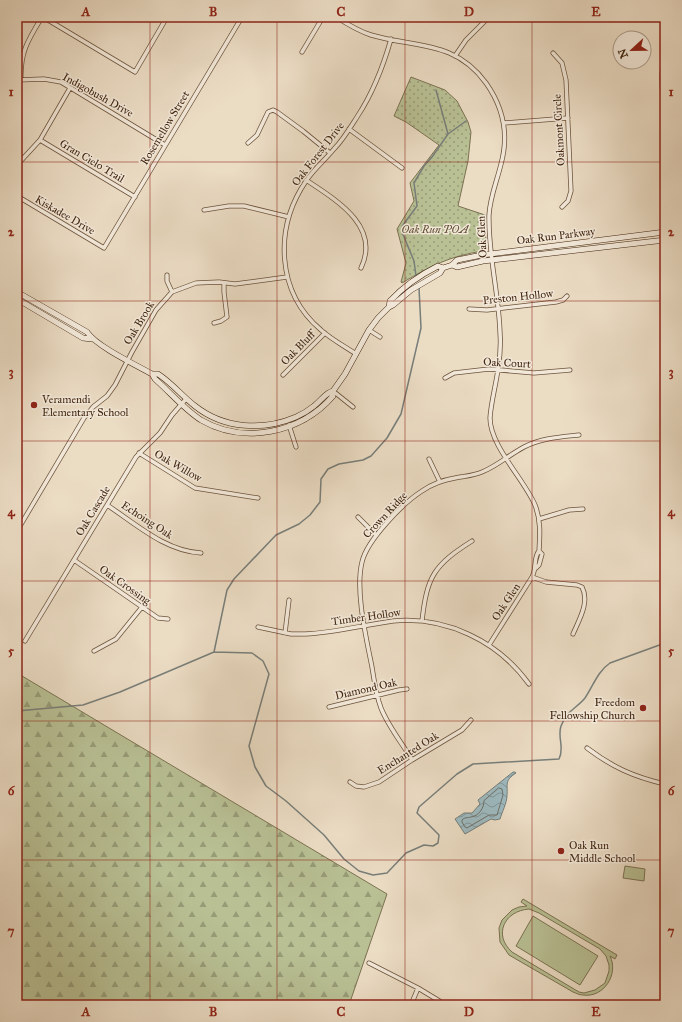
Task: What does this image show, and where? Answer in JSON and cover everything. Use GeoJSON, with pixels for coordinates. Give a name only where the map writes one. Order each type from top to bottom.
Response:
{"type":"FeatureCollection","features":[{"type":"Feature","properties":{"kind":"main road"},"geometry":{"type":"LineString","coordinates":[[665,34],[663,97],[665,142]]}},
{"type":"Feature","properties":{"kind":"street"},"geometry":{"type":"LineString","coordinates":[[19,80],[22,56],[25,46],[42,17],[135,72],[166,19],[160,17]]}},
{"type":"Feature","properties":{"kind":"street","name":"Rosemellow Street"},"geometry":{"type":"LineString","coordinates":[[104,248],[242,17]]}},
{"type":"Feature","properties":{"kind":"street"},"geometry":{"type":"LineString","coordinates":[[302,52],[323,17]]}},
{"type":"Feature","properties":{"kind":"street","name":"Oak Glen"},"geometry":{"type":"LineString","coordinates":[[336,17],[366,34],[426,45],[455,56],[470,66],[485,81],[495,98],[504,123],[504,147],[490,211],[492,257],[500,341],[491,425],[494,436],[506,458],[531,498],[539,519],[539,551],[542,554],[539,565],[489,645]]}},
{"type":"Feature","properties":{"kind":"street"},"geometry":{"type":"LineString","coordinates":[[455,56],[466,40],[489,17]]}},
{"type":"Feature","properties":{"kind":"street","name":"Oak Forest Drive"},"geometry":{"type":"LineString","coordinates":[[356,354],[325,333],[300,307],[287,277],[284,261],[284,248],[289,217],[296,198],[306,180],[349,129],[365,105],[384,61],[391,39]]}},
{"type":"Feature","properties":{"kind":"street","name":"Oakmont Circle"},"geometry":{"type":"LineString","coordinates":[[553,53],[562,63],[565,74],[568,118],[571,190],[568,201],[562,207]]}},
{"type":"Feature","properties":{"kind":"street","name":"Indigobush Drive"},"geometry":{"type":"LineString","coordinates":[[19,80],[44,79],[61,82],[165,145]]}},
{"type":"Feature","properties":{"kind":"street"},"geometry":{"type":"LineString","coordinates":[[17,165],[40,140],[70,88]]}},
{"type":"Feature","properties":{"kind":"street"},"geometry":{"type":"LineString","coordinates":[[248,143],[255,138],[267,114],[272,110],[303,130],[330,153]]}},
{"type":"Feature","properties":{"kind":"street"},"geometry":{"type":"LineString","coordinates":[[504,123],[568,118]]}},
{"type":"Feature","properties":{"kind":"street"},"geometry":{"type":"LineString","coordinates":[[349,129],[402,168]]}},
{"type":"Feature","properties":{"kind":"street","name":"Gran Cielo Trail"},"geometry":{"type":"LineString","coordinates":[[40,140],[135,196]]}},
{"type":"Feature","properties":{"kind":"street"},"geometry":{"type":"LineString","coordinates":[[306,180],[339,202],[354,216],[365,241],[366,257],[361,268]]}},
{"type":"Feature","properties":{"kind":"street","name":"Kiskadee Drive"},"geometry":{"type":"LineString","coordinates":[[17,196],[104,248]]}},
{"type":"Feature","properties":{"kind":"street"},"geometry":{"type":"LineString","coordinates":[[204,210],[229,206],[244,206],[289,217]]}},
{"type":"Feature","properties":{"kind":"street","name":"Oak Run Parkway"},"geometry":{"type":"LineString","coordinates":[[492,257],[665,232]]}},
{"type":"Feature","properties":{"kind":"street","name":"Oak Run Parkway"},"geometry":{"type":"LineString","coordinates":[[152,374],[155,380],[201,420],[216,426],[232,431],[259,433],[289,427],[319,410],[332,396],[333,390],[345,374],[369,330],[389,306],[390,301],[408,284],[438,266],[443,268],[452,265],[457,260],[471,256],[492,257],[665,240]]}},
{"type":"Feature","properties":{"kind":"street","name":"Oak Run Parkway"},"geometry":{"type":"LineString","coordinates":[[389,306],[393,305],[411,290],[431,277],[440,273],[443,268]]}},
{"type":"Feature","properties":{"kind":"street"},"geometry":{"type":"LineString","coordinates":[[167,275],[167,282],[172,292]]}},
{"type":"Feature","properties":{"kind":"street","name":"Oak Brook"},"geometry":{"type":"LineString","coordinates":[[17,531],[69,439],[88,412],[107,396],[115,386],[156,310],[172,292],[196,283],[219,282],[235,284],[287,277]]}},
{"type":"Feature","properties":{"kind":"street"},"geometry":{"type":"LineString","coordinates":[[214,323],[221,322],[227,317],[224,283]]}},
{"type":"Feature","properties":{"kind":"street","name":"Oak Run Parkway"},"geometry":{"type":"LineString","coordinates":[[17,292],[87,332],[92,339]]}},
{"type":"Feature","properties":{"kind":"street","name":"Preston Hollow"},"geometry":{"type":"LineString","coordinates":[[469,309],[482,310],[556,302],[563,300],[567,296]]}},
{"type":"Feature","properties":{"kind":"street","name":"Oak Run Parkway"},"geometry":{"type":"LineString","coordinates":[[17,299],[83,338],[92,339],[152,374],[162,376],[186,399],[208,415],[231,424],[261,426],[287,420],[304,413],[315,405],[328,392],[333,390]]}},
{"type":"Feature","properties":{"kind":"street"},"geometry":{"type":"LineString","coordinates":[[369,330],[380,337]]}},
{"type":"Feature","properties":{"kind":"street","name":"Oak Bluff"},"geometry":{"type":"LineString","coordinates":[[283,375],[325,333]]}},
{"type":"Feature","properties":{"kind":"street","name":"Oak Court"},"geometry":{"type":"LineString","coordinates":[[445,378],[450,374],[457,372],[489,369],[534,374],[570,370]]}},
{"type":"Feature","properties":{"kind":"street"},"geometry":{"type":"LineString","coordinates":[[333,390],[353,407]]}},
{"type":"Feature","properties":{"kind":"street","name":"Oak Cascade"},"geometry":{"type":"LineString","coordinates":[[25,641],[139,453],[160,434],[172,415],[186,399]]}},
{"type":"Feature","properties":{"kind":"street"},"geometry":{"type":"LineString","coordinates":[[287,420],[296,447]]}},
{"type":"Feature","properties":{"kind":"street","name":"Crown Ridge"},"geometry":{"type":"LineString","coordinates":[[412,760],[383,714],[377,695],[364,626],[360,576],[364,556],[368,547],[376,535],[416,495],[430,486],[440,482],[482,472],[535,442],[546,439],[580,435]]}},
{"type":"Feature","properties":{"kind":"street","name":"Oak Willow"},"geometry":{"type":"LineString","coordinates":[[139,453],[195,488],[258,498]]}},
{"type":"Feature","properties":{"kind":"street"},"geometry":{"type":"LineString","coordinates":[[429,459],[440,482]]}},
{"type":"Feature","properties":{"kind":"street","name":"Echoing Oak"},"geometry":{"type":"LineString","coordinates":[[107,505],[171,546],[192,552],[202,553]]}},
{"type":"Feature","properties":{"kind":"street"},"geometry":{"type":"LineString","coordinates":[[539,519],[582,509]]}},
{"type":"Feature","properties":{"kind":"street"},"geometry":{"type":"LineString","coordinates":[[358,517],[376,535]]}},
{"type":"Feature","properties":{"kind":"street"},"geometry":{"type":"LineString","coordinates":[[422,621],[426,592],[432,576],[446,559],[472,541]]}},
{"type":"Feature","properties":{"kind":"street","name":"Oak Crossing"},"geometry":{"type":"LineString","coordinates":[[74,560],[158,618],[168,619]]}},
{"type":"Feature","properties":{"kind":"street"},"geometry":{"type":"LineString","coordinates":[[532,577],[546,582],[577,585],[582,587],[584,592],[584,607],[573,634]]}},
{"type":"Feature","properties":{"kind":"street"},"geometry":{"type":"LineString","coordinates":[[285,633],[289,600]]}},
{"type":"Feature","properties":{"kind":"street"},"geometry":{"type":"LineString","coordinates":[[94,651],[116,639],[142,607]]}},
{"type":"Feature","properties":{"kind":"street","name":"Timber Hollow"},"geometry":{"type":"LineString","coordinates":[[258,628],[285,633],[312,634],[394,621],[422,621],[439,624],[458,630],[489,645],[511,663],[528,684]]}},
{"type":"Feature","properties":{"kind":"street","name":"Diamond Oak"},"geometry":{"type":"LineString","coordinates":[[330,707],[407,689]]}},
{"type":"Feature","properties":{"kind":"street","name":"Enchanted Oak"},"geometry":{"type":"LineString","coordinates":[[350,782],[360,787],[374,784],[462,730],[470,720]]}},
{"type":"Feature","properties":{"kind":"street"},"geometry":{"type":"LineString","coordinates":[[587,748],[599,758],[622,771],[665,784]]}},
{"type":"Feature","properties":{"kind":"street"},"geometry":{"type":"LineString","coordinates":[[369,963],[418,988],[446,1005]]}},
{"type":"Feature","properties":{"kind":"street"},"geometry":{"type":"LineString","coordinates":[[412,1005],[418,988]]}},
{"type":"Feature","properties":{"kind":"green space","name":"Oak Run POA"},"geometry":{"type":"Polygon","coordinates":[[[411,77],[445,90],[457,101],[468,122],[471,132],[468,161],[458,206],[485,215],[486,247],[483,251],[441,262],[402,283],[406,263],[397,229],[414,201],[410,183],[439,145],[406,122],[394,116],[411,77]]]}},
{"type":"Feature","properties":{"kind":"green space"},"geometry":{"type":"Polygon","coordinates":[[[17,673],[387,894],[349,1005],[17,1005],[17,673]]]}},
{"type":"Feature","properties":{"kind":"green space"},"geometry":{"type":"Polygon","coordinates":[[[625,866],[645,869],[644,881],[623,878],[625,866]]]}},
{"type":"Feature","properties":{"kind":"green space"},"geometry":{"type":"Polygon","coordinates":[[[523,899],[617,955],[615,959],[610,956],[613,970],[608,983],[603,989],[591,995],[578,994],[509,955],[500,942],[499,928],[502,920],[512,910],[527,906],[521,902],[523,899]],[[529,909],[513,914],[508,919],[502,931],[506,945],[512,952],[579,992],[584,993],[595,990],[605,983],[609,971],[609,965],[606,956],[600,949],[539,913],[529,909]]]}},
{"type":"Feature","properties":{"kind":"green space"},"geometry":{"type":"Polygon","coordinates":[[[533,916],[598,956],[580,985],[516,946],[533,916]]]}},
{"type":"Feature","properties":{"kind":"water"},"geometry":{"type":"Polygon","coordinates":[[[513,772],[516,773],[508,781],[506,801],[500,819],[491,819],[465,834],[455,819],[464,813],[472,813],[480,804],[478,800],[513,772]]]}},
{"type":"Feature","properties":{"kind":"waterway"},"geometry":{"type":"LineString","coordinates":[[436,90],[448,134]]}},
{"type":"Feature","properties":{"kind":"waterway"},"geometry":{"type":"LineString","coordinates":[[416,276],[414,261],[402,232],[403,225],[417,206],[414,183],[424,166],[448,134],[466,121]]}},
{"type":"Feature","properties":{"kind":"waterway"},"geometry":{"type":"LineString","coordinates":[[214,652],[227,590],[234,579],[276,535],[299,524],[310,515],[320,502],[321,479],[328,469],[339,464],[363,460],[371,456],[387,438],[401,414],[421,328],[419,288]]}},
{"type":"Feature","properties":{"kind":"waterway"},"geometry":{"type":"LineString","coordinates":[[17,711],[83,705],[120,692],[214,652],[252,653],[263,661],[269,674],[249,746],[255,767],[266,786],[286,801],[324,835],[344,859],[359,871],[373,875],[387,873],[406,853],[424,845],[433,846],[438,843],[439,835],[417,813],[419,807],[457,774],[473,764],[559,759],[561,755],[560,730],[563,721],[566,716],[582,702],[602,670],[610,663],[665,643]]}},
{"type":"Feature","properties":{"kind":"place","name":"Veramendi Elementary School"},"geometry":{"type":"Point","coordinates":[34,405]}},
{"type":"Feature","properties":{"kind":"place","name":"Freedom Fellowship Church"},"geometry":{"type":"Point","coordinates":[643,708]}},
{"type":"Feature","properties":{"kind":"place","name":"Oak Run Middle School"},"geometry":{"type":"Point","coordinates":[561,851]}}]}
